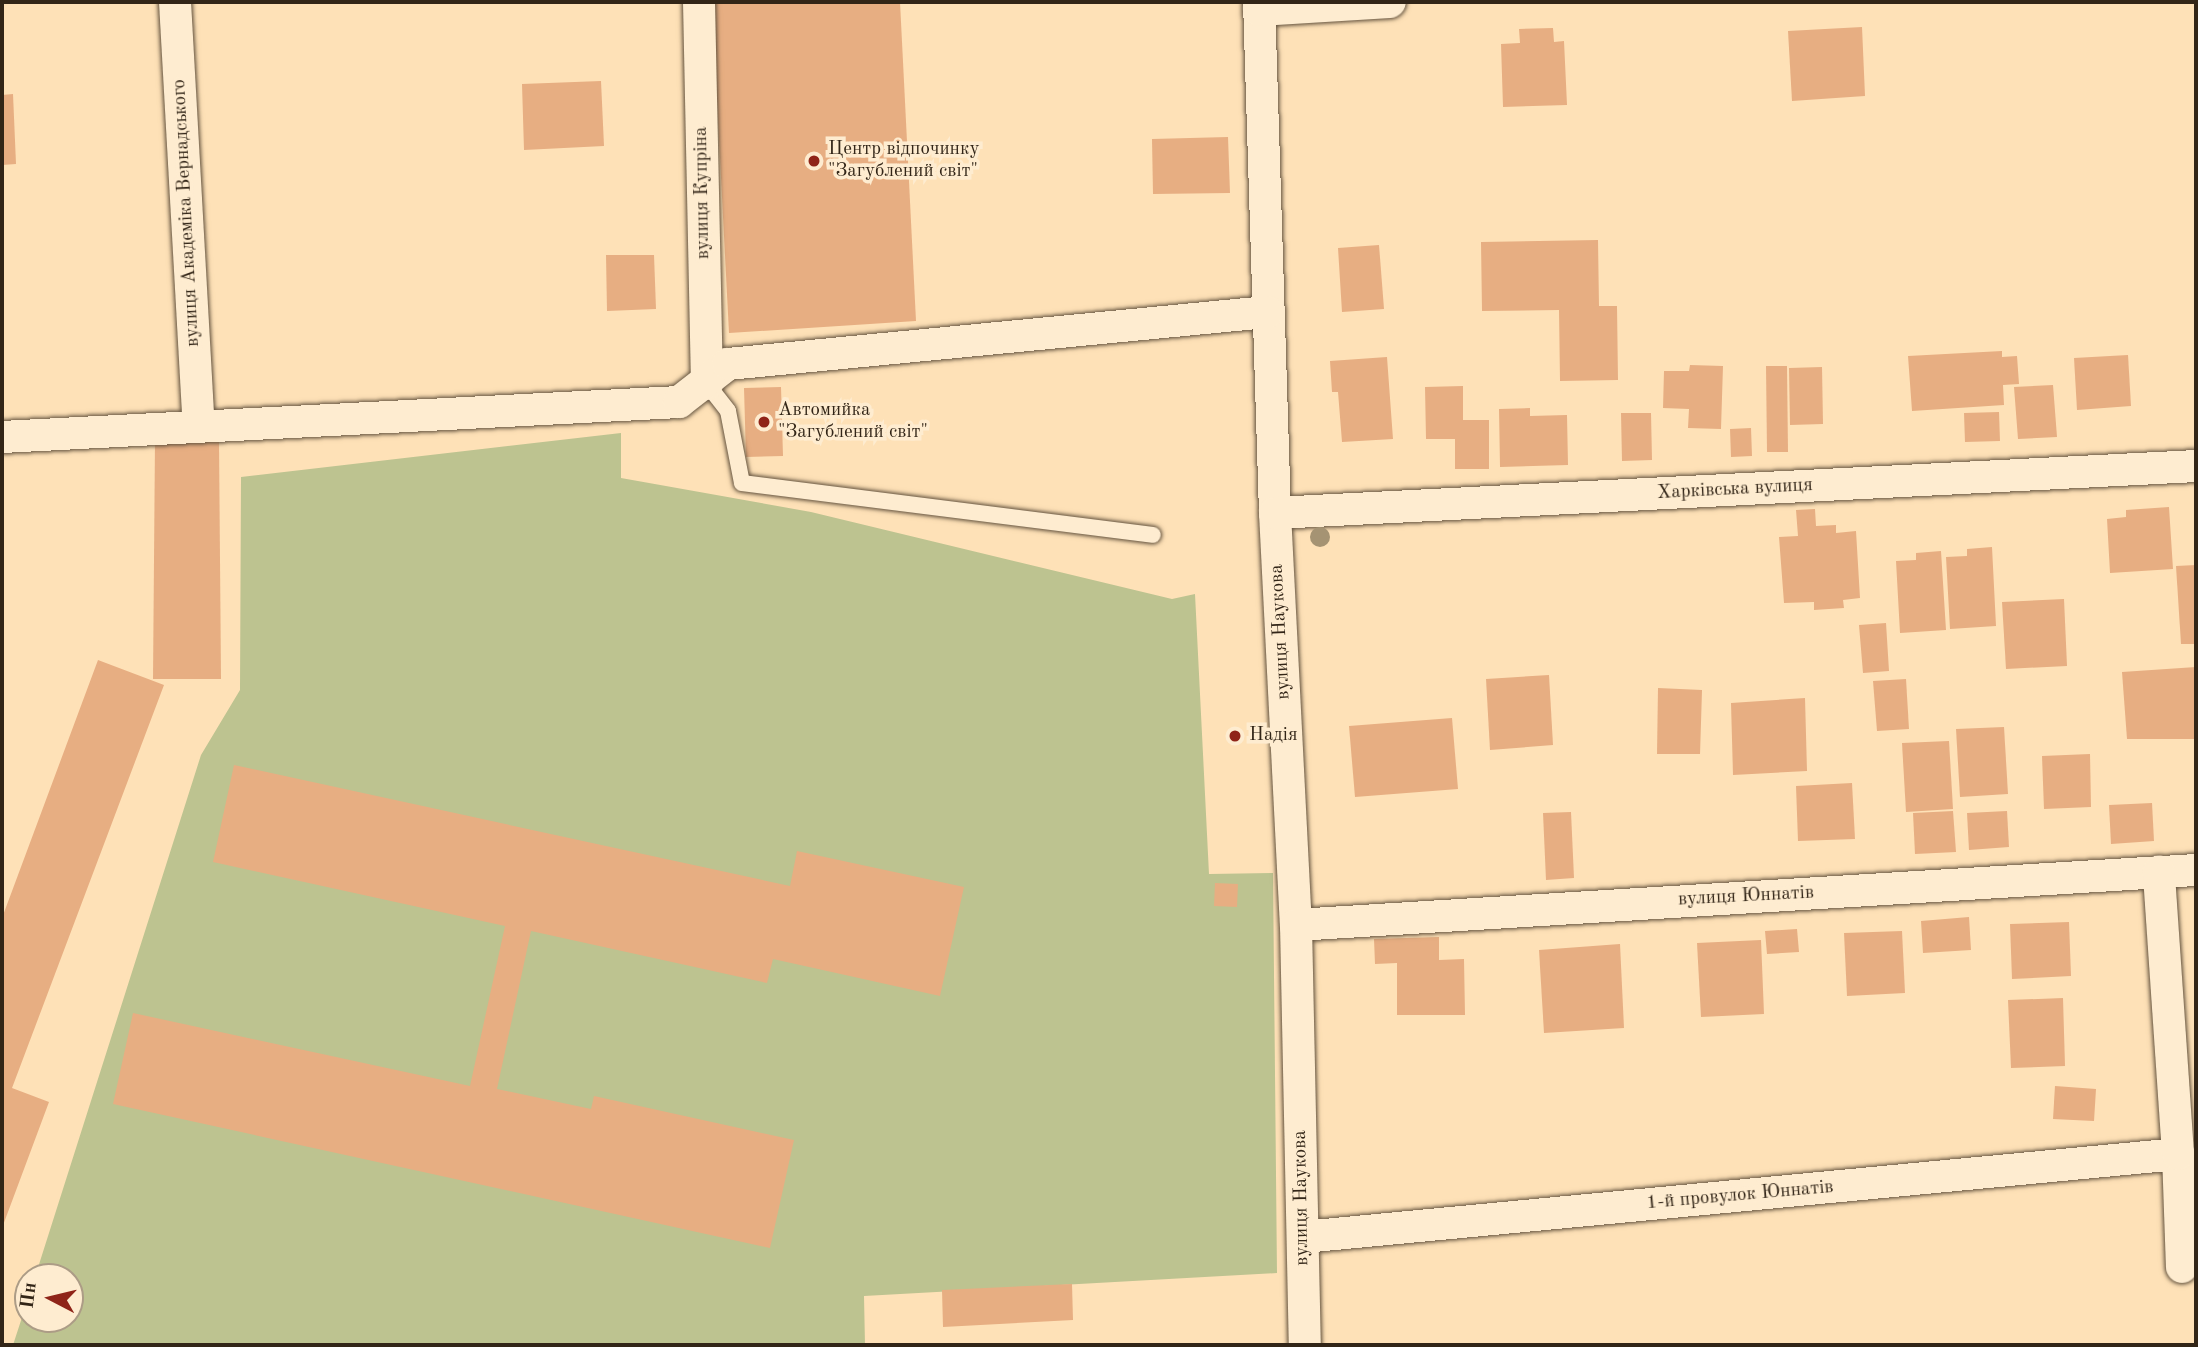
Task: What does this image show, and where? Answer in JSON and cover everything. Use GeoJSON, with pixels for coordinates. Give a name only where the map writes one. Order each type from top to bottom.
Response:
{"type":"FeatureCollection","features":[{"type":"Feature","properties":{"kind":"street","name":"вулиця Академіка Вернадського"},"geometry":{"type":"LineString","coordinates":[[175,2],[198,425]]}},
{"type":"Feature","properties":{"kind":"street","name":"вулиця Купріна"},"geometry":{"type":"LineString","coordinates":[[699,2],[707,384]]}},
{"type":"Feature","properties":{"kind":"street"},"geometry":{"type":"LineString","coordinates":[[1259,6],[1390,2]]}},
{"type":"Feature","properties":{"kind":"street","name":"вулиця Наукова"},"geometry":{"type":"LineString","coordinates":[[1259,6],[1275,513],[1296,925],[1305,1345]]}},
{"type":"Feature","properties":{"kind":"street"},"geometry":{"type":"LineString","coordinates":[[2,437],[679,402],[707,384],[728,364],[1267,312]]}},
{"type":"Feature","properties":{"kind":"street","name":"Харківська вулиця"},"geometry":{"type":"LineString","coordinates":[[1275,513],[2196,467]]}},
{"type":"Feature","properties":{"kind":"street","name":"вулиця Юннатів"},"geometry":{"type":"LineString","coordinates":[[1296,925],[2196,870]]}},
{"type":"Feature","properties":{"kind":"street"},"geometry":{"type":"LineString","coordinates":[[2159,872],[2178,1154],[2182,1267]]}},
{"type":"Feature","properties":{"kind":"street","name":"1-й провулок Юннатів"},"geometry":{"type":"LineString","coordinates":[[1303,1237],[2178,1154]]}},
{"type":"Feature","properties":{"kind":"lane"},"geometry":{"type":"LineString","coordinates":[[707,384],[728,411],[742,483],[1153,535]]}},
{"type":"Feature","properties":{"kind":"green space"},"geometry":{"type":"Polygon","coordinates":[[[621,433],[621,478],[811,512],[1172,599],[1195,594],[1209,874],[1273,873],[1277,1273],[864,1296],[865,1345],[13,1345],[17,1333],[84,1333],[84,1263],[39,1263],[201,755],[240,690],[241,477],[621,433]]]}},
{"type":"Feature","properties":{"kind":"building","name":"Центр відпочинку \"Загублений світ\""},"geometry":{"type":"Polygon","coordinates":[[[712,2],[900,2],[916,321],[729,333],[712,2]]]}},
{"type":"Feature","properties":{"kind":"building"},"geometry":{"type":"Polygon","coordinates":[[[1862,27],[1865,96],[1792,101],[1788,31],[1862,27]]]}},
{"type":"Feature","properties":{"kind":"building"},"geometry":{"type":"Polygon","coordinates":[[[1553,28],[1554,42],[1564,41],[1567,105],[1503,107],[1501,44],[1520,43],[1519,29],[1553,28]]]}},
{"type":"Feature","properties":{"kind":"building"},"geometry":{"type":"Polygon","coordinates":[[[601,81],[604,146],[524,150],[522,84],[601,81]]]}},
{"type":"Feature","properties":{"kind":"building"},"geometry":{"type":"Polygon","coordinates":[[[13,94],[16,164],[2,165],[2,95],[13,94]]]}},
{"type":"Feature","properties":{"kind":"building"},"geometry":{"type":"Polygon","coordinates":[[[1228,137],[1230,193],[1153,194],[1152,139],[1228,137]]]}},
{"type":"Feature","properties":{"kind":"building"},"geometry":{"type":"Polygon","coordinates":[[[1598,240],[1599,306],[1617,306],[1618,380],[1560,381],[1559,310],[1482,311],[1481,242],[1598,240]]]}},
{"type":"Feature","properties":{"kind":"building"},"geometry":{"type":"Polygon","coordinates":[[[1379,245],[1384,309],[1342,312],[1338,248],[1379,245]]]}},
{"type":"Feature","properties":{"kind":"building"},"geometry":{"type":"Polygon","coordinates":[[[606,255],[654,255],[656,309],[607,311],[606,255]]]}},
{"type":"Feature","properties":{"kind":"building"},"geometry":{"type":"Polygon","coordinates":[[[2002,351],[2002,357],[2017,356],[2019,384],[2003,385],[2004,405],[1912,411],[1908,356],[2002,351]]]}},
{"type":"Feature","properties":{"kind":"building"},"geometry":{"type":"Polygon","coordinates":[[[2128,355],[2131,406],[2077,410],[2074,358],[2128,355]]]}},
{"type":"Feature","properties":{"kind":"building"},"geometry":{"type":"Polygon","coordinates":[[[1387,357],[1393,439],[1342,442],[1338,392],[1332,392],[1330,361],[1387,357]]]}},
{"type":"Feature","properties":{"kind":"building"},"geometry":{"type":"Polygon","coordinates":[[[1690,365],[1723,366],[1721,429],[1688,428],[1689,409],[1663,408],[1664,371],[1689,371],[1690,365]]]}},
{"type":"Feature","properties":{"kind":"building"},"geometry":{"type":"Polygon","coordinates":[[[1766,366],[1787,366],[1788,452],[1767,452],[1766,366]]]}},
{"type":"Feature","properties":{"kind":"building"},"geometry":{"type":"Polygon","coordinates":[[[1822,367],[1823,424],[1790,425],[1789,368],[1822,367]]]}},
{"type":"Feature","properties":{"kind":"building"},"geometry":{"type":"Polygon","coordinates":[[[2053,385],[2057,437],[2018,439],[2014,387],[2053,385]]]}},
{"type":"Feature","properties":{"kind":"building"},"geometry":{"type":"Polygon","coordinates":[[[1463,386],[1463,420],[1489,420],[1489,469],[1455,469],[1455,439],[1426,439],[1425,387],[1463,386]]]}},
{"type":"Feature","properties":{"kind":"building","name":"Автомийка \"Загублений світ\""},"geometry":{"type":"Polygon","coordinates":[[[781,387],[783,456],[746,457],[744,388],[781,387]]]}},
{"type":"Feature","properties":{"kind":"building"},"geometry":{"type":"Polygon","coordinates":[[[1530,408],[1530,416],[1567,415],[1568,465],[1500,467],[1499,409],[1530,408]]]}},
{"type":"Feature","properties":{"kind":"building"},"geometry":{"type":"Polygon","coordinates":[[[1999,412],[2000,441],[1965,442],[1964,413],[1999,412]]]}},
{"type":"Feature","properties":{"kind":"building"},"geometry":{"type":"Polygon","coordinates":[[[1621,413],[1651,413],[1652,460],[1622,461],[1621,413]]]}},
{"type":"Feature","properties":{"kind":"building"},"geometry":{"type":"Polygon","coordinates":[[[1751,428],[1752,456],[1731,457],[1730,429],[1751,428]]]}},
{"type":"Feature","properties":{"kind":"building"},"geometry":{"type":"Polygon","coordinates":[[[155,441],[219,441],[221,679],[153,679],[155,441]]]}},
{"type":"Feature","properties":{"kind":"building"},"geometry":{"type":"Polygon","coordinates":[[[2169,507],[2173,569],[2110,573],[2107,519],[2126,517],[2126,510],[2169,507]]]}},
{"type":"Feature","properties":{"kind":"building"},"geometry":{"type":"Polygon","coordinates":[[[1815,509],[1816,526],[1836,525],[1836,533],[1856,531],[1860,598],[1843,600],[1844,608],[1814,610],[1814,602],[1784,603],[1779,537],[1798,536],[1796,510],[1815,509]]]}},
{"type":"Feature","properties":{"kind":"building"},"geometry":{"type":"Polygon","coordinates":[[[1992,547],[1996,626],[1950,629],[1946,557],[1967,556],[1967,549],[1992,547]]]}},
{"type":"Feature","properties":{"kind":"building"},"geometry":{"type":"Polygon","coordinates":[[[1941,551],[1946,630],[1900,633],[1896,561],[1916,560],[1916,553],[1941,551]]]}},
{"type":"Feature","properties":{"kind":"building"},"geometry":{"type":"Polygon","coordinates":[[[2196,565],[2196,644],[2181,644],[2176,566],[2196,565]]]}},
{"type":"Feature","properties":{"kind":"building"},"geometry":{"type":"Polygon","coordinates":[[[2064,599],[2067,666],[2006,669],[2002,602],[2064,599]]]}},
{"type":"Feature","properties":{"kind":"building"},"geometry":{"type":"Polygon","coordinates":[[[1886,623],[1889,671],[1863,673],[1859,625],[1886,623]]]}},
{"type":"Feature","properties":{"kind":"building"},"geometry":{"type":"Polygon","coordinates":[[[98,660],[164,685],[12,1088],[49,1102],[2,1228],[2,918],[98,660]]]}},
{"type":"Feature","properties":{"kind":"building"},"geometry":{"type":"Polygon","coordinates":[[[2196,667],[2196,739],[2127,739],[2122,672],[2196,667]]]}},
{"type":"Feature","properties":{"kind":"building"},"geometry":{"type":"Polygon","coordinates":[[[1549,675],[1553,745],[1490,750],[1486,679],[1549,675]]]}},
{"type":"Feature","properties":{"kind":"building"},"geometry":{"type":"Polygon","coordinates":[[[1906,679],[1909,729],[1877,731],[1873,681],[1906,679]]]}},
{"type":"Feature","properties":{"kind":"building"},"geometry":{"type":"Polygon","coordinates":[[[1658,688],[1702,690],[1700,754],[1657,754],[1658,688]]]}},
{"type":"Feature","properties":{"kind":"building"},"geometry":{"type":"Polygon","coordinates":[[[1805,698],[1807,771],[1733,775],[1731,703],[1805,698]]]}},
{"type":"Feature","properties":{"kind":"building"},"geometry":{"type":"Polygon","coordinates":[[[1452,718],[1458,789],[1355,797],[1349,726],[1452,718]]]}},
{"type":"Feature","properties":{"kind":"building"},"geometry":{"type":"Polygon","coordinates":[[[2004,727],[2008,794],[1960,797],[1956,729],[2004,727]]]}},
{"type":"Feature","properties":{"kind":"building"},"geometry":{"type":"Polygon","coordinates":[[[1949,741],[1953,809],[1906,812],[1902,743],[1949,741]]]}},
{"type":"Feature","properties":{"kind":"building"},"geometry":{"type":"Polygon","coordinates":[[[2090,754],[2091,807],[2044,809],[2042,756],[2090,754]]]}},
{"type":"Feature","properties":{"kind":"building"},"geometry":{"type":"Polygon","coordinates":[[[234,765],[790,886],[797,851],[964,887],[940,996],[773,959],[767,983],[531,931],[497,1089],[591,1109],[594,1096],[794,1140],[770,1248],[113,1104],[133,1013],[470,1086],[505,926],[213,862],[234,765]]]}},
{"type":"Feature","properties":{"kind":"building"},"geometry":{"type":"Polygon","coordinates":[[[1852,783],[1855,839],[1798,841],[1796,786],[1852,783]]]}},
{"type":"Feature","properties":{"kind":"building"},"geometry":{"type":"Polygon","coordinates":[[[2152,803],[2154,841],[2111,844],[2109,805],[2152,803]]]}},
{"type":"Feature","properties":{"kind":"building"},"geometry":{"type":"Polygon","coordinates":[[[1953,811],[1956,852],[1915,854],[1913,813],[1953,811]]]}},
{"type":"Feature","properties":{"kind":"building"},"geometry":{"type":"Polygon","coordinates":[[[2007,811],[2009,847],[1969,850],[1967,813],[2007,811]]]}},
{"type":"Feature","properties":{"kind":"building"},"geometry":{"type":"Polygon","coordinates":[[[1571,812],[1574,878],[1546,880],[1543,813],[1571,812]]]}},
{"type":"Feature","properties":{"kind":"building"},"geometry":{"type":"Polygon","coordinates":[[[1215,883],[1238,884],[1237,907],[1214,906],[1215,883]]]}},
{"type":"Feature","properties":{"kind":"building"},"geometry":{"type":"Polygon","coordinates":[[[1969,917],[1971,950],[1923,953],[1921,921],[1969,917]]]}},
{"type":"Feature","properties":{"kind":"building"},"geometry":{"type":"Polygon","coordinates":[[[2069,922],[2071,976],[2012,979],[2010,924],[2069,922]]]}},
{"type":"Feature","properties":{"kind":"building"},"geometry":{"type":"Polygon","coordinates":[[[1797,929],[1799,952],[1767,954],[1765,931],[1797,929]]]}},
{"type":"Feature","properties":{"kind":"building"},"geometry":{"type":"Polygon","coordinates":[[[1902,931],[1905,993],[1847,996],[1844,933],[1902,931]]]}},
{"type":"Feature","properties":{"kind":"building"},"geometry":{"type":"Polygon","coordinates":[[[1439,937],[1439,960],[1464,959],[1465,1015],[1397,1015],[1397,963],[1375,964],[1374,939],[1439,937]]]}},
{"type":"Feature","properties":{"kind":"building"},"geometry":{"type":"Polygon","coordinates":[[[1761,940],[1764,1014],[1701,1017],[1697,943],[1761,940]]]}},
{"type":"Feature","properties":{"kind":"building"},"geometry":{"type":"Polygon","coordinates":[[[1620,944],[1624,1028],[1544,1033],[1539,950],[1620,944]]]}},
{"type":"Feature","properties":{"kind":"building"},"geometry":{"type":"Polygon","coordinates":[[[2063,998],[2065,1066],[2011,1068],[2008,1000],[2063,998]]]}},
{"type":"Feature","properties":{"kind":"building"},"geometry":{"type":"Polygon","coordinates":[[[2055,1086],[2096,1089],[2094,1121],[2053,1119],[2055,1086]]]}},
{"type":"Feature","properties":{"kind":"building"},"geometry":{"type":"Polygon","coordinates":[[[1072,1284],[1073,1320],[943,1327],[942,1290],[1072,1284]]]}},
{"type":"Feature","properties":{"kind":"place","name":"Центр відпочинку \"Загублений світ\""},"geometry":{"type":"Point","coordinates":[814,161]}},
{"type":"Feature","properties":{"kind":"place","name":"Автомийка \"Загублений світ\""},"geometry":{"type":"Point","coordinates":[764,422]}},
{"type":"Feature","properties":{"kind":"place","name":"Надія"},"geometry":{"type":"Point","coordinates":[1235,736]}}]}
